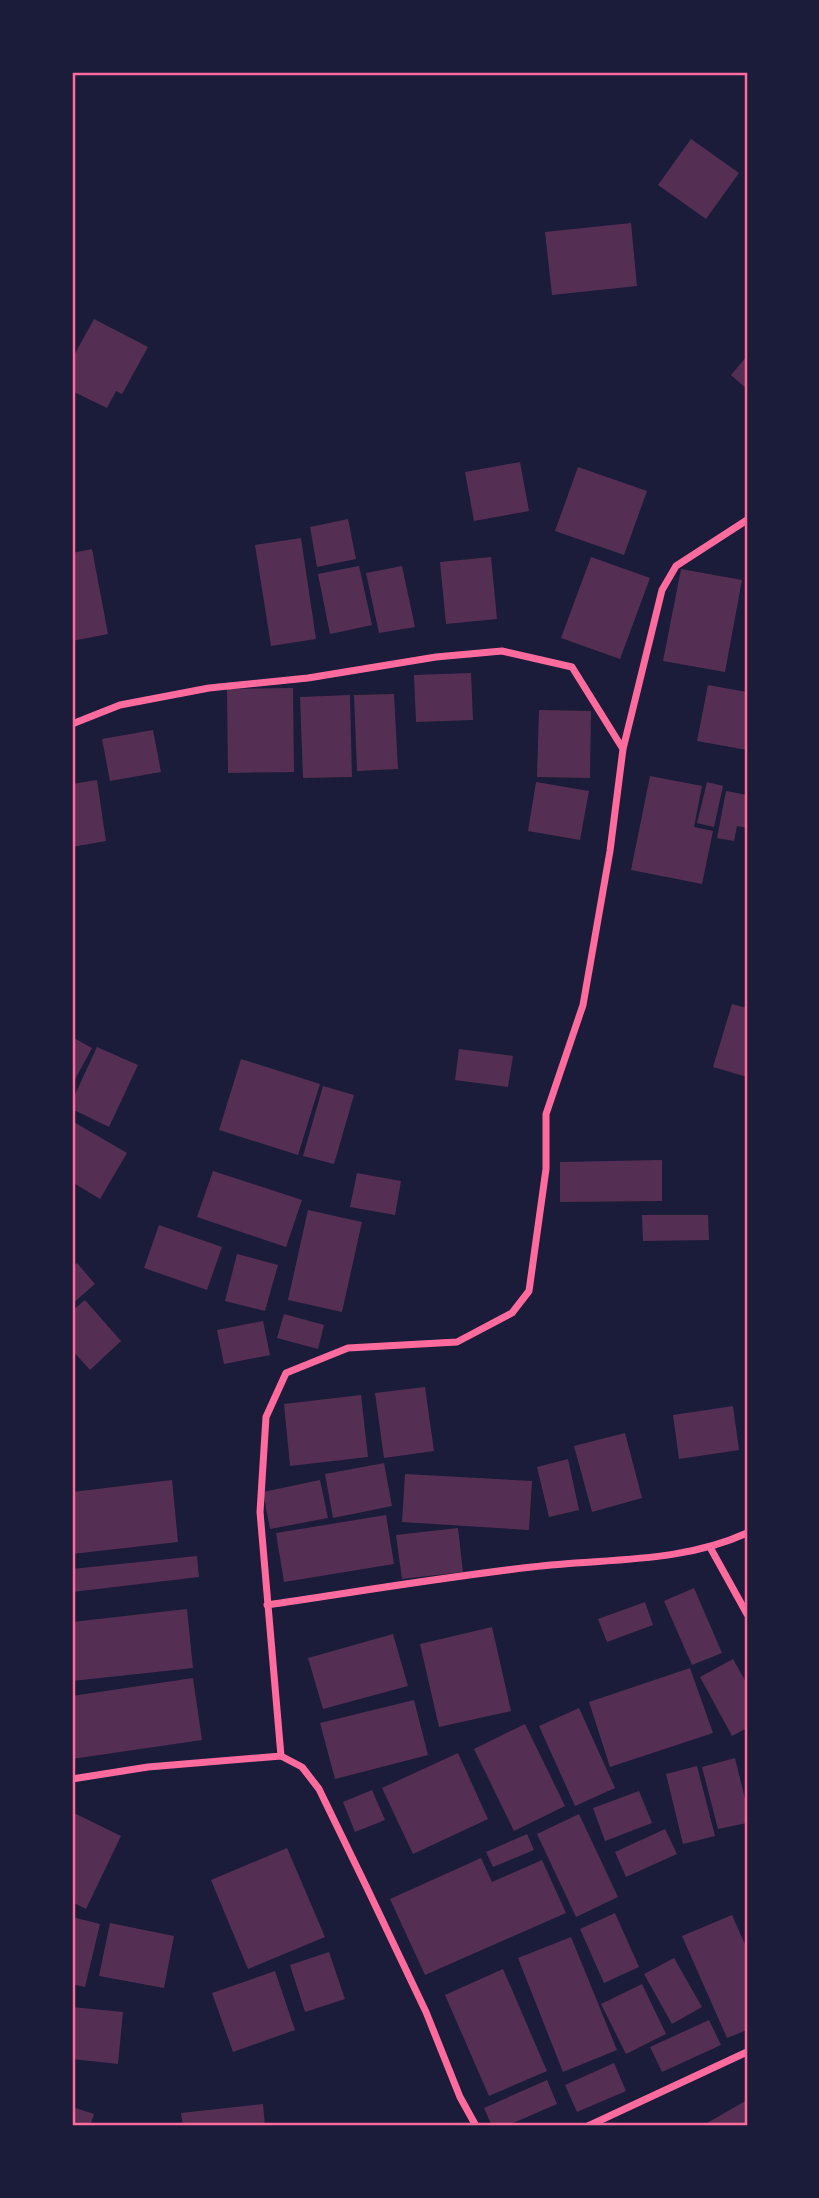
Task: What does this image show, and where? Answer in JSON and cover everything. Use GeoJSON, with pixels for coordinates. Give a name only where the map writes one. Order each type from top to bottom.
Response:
{"type":"FeatureCollection","features":[{"type":"Feature","properties":{"kind":"street"},"geometry":{"type":"LineString","coordinates":[[281,1756],[260,1512],[266,1417],[286,1373],[348,1348],[457,1342],[512,1313],[529,1291],[546,1169],[546,1114],[583,1005],[610,851],[623,749],[662,590],[676,566],[747,520]]}},
{"type":"Feature","properties":{"kind":"street"},"geometry":{"type":"LineString","coordinates":[[72,724],[120,705],[209,688],[308,678],[436,657],[502,652],[572,667],[623,749]]}},
{"type":"Feature","properties":{"kind":"street"},"geometry":{"type":"LineString","coordinates":[[267,1605],[533,1567],[639,1559],[711,1549],[747,1532]]}},
{"type":"Feature","properties":{"kind":"street"},"geometry":{"type":"LineString","coordinates":[[711,1549],[747,1615]]}},
{"type":"Feature","properties":{"kind":"street"},"geometry":{"type":"LineString","coordinates":[[72,1779],[148,1766],[281,1756],[302,1768],[319,1789],[426,2012],[460,2097],[477,2126]]}},
{"type":"Feature","properties":{"kind":"street"},"geometry":{"type":"LineString","coordinates":[[588,2126],[747,2052]]}},
{"type":"Feature","properties":{"kind":"building"},"geometry":{"type":"Polygon","coordinates":[[[691,139],[739,173],[706,219],[658,185],[691,139]]]}},
{"type":"Feature","properties":{"kind":"building"},"geometry":{"type":"Polygon","coordinates":[[[631,223],[637,286],[552,295],[545,232],[631,223]]]}},
{"type":"Feature","properties":{"kind":"building"},"geometry":{"type":"Polygon","coordinates":[[[94,319],[148,347],[122,394],[116,391],[107,408],[72,391],[72,359],[94,319]]]}},
{"type":"Feature","properties":{"kind":"building"},"geometry":{"type":"Polygon","coordinates":[[[747,356],[747,389],[731,375],[747,356]]]}},
{"type":"Feature","properties":{"kind":"building"},"geometry":{"type":"Polygon","coordinates":[[[520,462],[529,511],[474,521],[465,472],[520,462]]]}},
{"type":"Feature","properties":{"kind":"building"},"geometry":{"type":"Polygon","coordinates":[[[578,467],[647,491],[624,555],[555,531],[578,467]]]}},
{"type":"Feature","properties":{"kind":"building"},"geometry":{"type":"Polygon","coordinates":[[[348,519],[356,559],[317,567],[310,527],[348,519]]]}},
{"type":"Feature","properties":{"kind":"building"},"geometry":{"type":"Polygon","coordinates":[[[301,538],[316,639],[271,646],[255,545],[301,538]]]}},
{"type":"Feature","properties":{"kind":"building"},"geometry":{"type":"Polygon","coordinates":[[[92,549],[108,634],[72,641],[72,553],[92,549]]]}},
{"type":"Feature","properties":{"kind":"building"},"geometry":{"type":"Polygon","coordinates":[[[491,557],[497,619],[446,624],[440,562],[491,557]]]}},
{"type":"Feature","properties":{"kind":"building"},"geometry":{"type":"Polygon","coordinates":[[[591,557],[650,578],[620,659],[561,638],[591,557]]]}},
{"type":"Feature","properties":{"kind":"building"},"geometry":{"type":"Polygon","coordinates":[[[359,566],[372,625],[330,634],[318,574],[359,566]]]}},
{"type":"Feature","properties":{"kind":"building"},"geometry":{"type":"Polygon","coordinates":[[[402,566],[415,627],[379,633],[366,573],[402,566]]]}},
{"type":"Feature","properties":{"kind":"building"},"geometry":{"type":"Polygon","coordinates":[[[681,569],[742,580],[725,672],[663,661],[681,569]]]}},
{"type":"Feature","properties":{"kind":"building"},"geometry":{"type":"Polygon","coordinates":[[[471,673],[473,720],[416,722],[414,675],[471,673]]]}},
{"type":"Feature","properties":{"kind":"building"},"geometry":{"type":"Polygon","coordinates":[[[708,685],[747,692],[747,750],[697,741],[708,685]]]}},
{"type":"Feature","properties":{"kind":"building"},"geometry":{"type":"Polygon","coordinates":[[[293,688],[294,772],[228,773],[227,689],[293,688]]]}},
{"type":"Feature","properties":{"kind":"building"},"geometry":{"type":"Polygon","coordinates":[[[394,694],[398,769],[357,771],[354,695],[394,694]]]}},
{"type":"Feature","properties":{"kind":"building"},"geometry":{"type":"Polygon","coordinates":[[[350,695],[352,777],[303,778],[300,697],[350,695]]]}},
{"type":"Feature","properties":{"kind":"building"},"geometry":{"type":"Polygon","coordinates":[[[539,710],[591,711],[590,778],[537,777],[539,710]]]}},
{"type":"Feature","properties":{"kind":"building"},"geometry":{"type":"Polygon","coordinates":[[[153,730],[161,772],[110,781],[102,739],[153,730]]]}},
{"type":"Feature","properties":{"kind":"building"},"geometry":{"type":"Polygon","coordinates":[[[650,776],[702,786],[694,827],[713,831],[702,884],[631,870],[650,776]]]}},
{"type":"Feature","properties":{"kind":"building"},"geometry":{"type":"Polygon","coordinates":[[[97,780],[106,841],[72,847],[72,784],[97,780]]]}},
{"type":"Feature","properties":{"kind":"building"},"geometry":{"type":"Polygon","coordinates":[[[536,782],[589,791],[580,840],[528,831],[536,782]]]}},
{"type":"Feature","properties":{"kind":"building"},"geometry":{"type":"Polygon","coordinates":[[[707,782],[723,786],[714,827],[697,823],[707,782]]]}},
{"type":"Feature","properties":{"kind":"building"},"geometry":{"type":"Polygon","coordinates":[[[726,791],[747,795],[747,828],[737,826],[734,841],[717,838],[726,791]]]}},
{"type":"Feature","properties":{"kind":"building"},"geometry":{"type":"Polygon","coordinates":[[[732,1004],[747,1008],[747,1077],[713,1067],[732,1004]]]}},
{"type":"Feature","properties":{"kind":"building"},"geometry":{"type":"Polygon","coordinates":[[[72,1037],[92,1048],[72,1085],[72,1037]]]}},
{"type":"Feature","properties":{"kind":"building"},"geometry":{"type":"Polygon","coordinates":[[[97,1047],[138,1065],[109,1127],[72,1109],[72,1101],[97,1047]]]}},
{"type":"Feature","properties":{"kind":"building"},"geometry":{"type":"Polygon","coordinates":[[[459,1049],[513,1056],[508,1087],[455,1080],[459,1049]]]}},
{"type":"Feature","properties":{"kind":"building"},"geometry":{"type":"Polygon","coordinates":[[[241,1059],[320,1084],[298,1155],[219,1130],[241,1059]]]}},
{"type":"Feature","properties":{"kind":"building"},"geometry":{"type":"Polygon","coordinates":[[[323,1086],[354,1095],[334,1164],[303,1156],[323,1086]]]}},
{"type":"Feature","properties":{"kind":"building"},"geometry":{"type":"Polygon","coordinates":[[[72,1121],[127,1153],[100,1199],[72,1182],[72,1121]]]}},
{"type":"Feature","properties":{"kind":"building"},"geometry":{"type":"Polygon","coordinates":[[[662,1160],[662,1201],[560,1202],[560,1162],[662,1160]]]}},
{"type":"Feature","properties":{"kind":"building"},"geometry":{"type":"Polygon","coordinates":[[[213,1171],[302,1200],[286,1247],[197,1217],[213,1171]]]}},
{"type":"Feature","properties":{"kind":"building"},"geometry":{"type":"Polygon","coordinates":[[[357,1173],[401,1181],[395,1215],[350,1207],[357,1173]]]}},
{"type":"Feature","properties":{"kind":"building"},"geometry":{"type":"Polygon","coordinates":[[[308,1210],[362,1222],[342,1312],[288,1300],[308,1210]]]}},
{"type":"Feature","properties":{"kind":"building"},"geometry":{"type":"Polygon","coordinates":[[[642,1215],[708,1215],[709,1240],[643,1241],[642,1215]]]}},
{"type":"Feature","properties":{"kind":"building"},"geometry":{"type":"Polygon","coordinates":[[[159,1225],[222,1247],[207,1290],[144,1268],[159,1225]]]}},
{"type":"Feature","properties":{"kind":"building"},"geometry":{"type":"Polygon","coordinates":[[[237,1254],[278,1265],[265,1311],[225,1301],[237,1254]]]}},
{"type":"Feature","properties":{"kind":"building"},"geometry":{"type":"Polygon","coordinates":[[[77,1263],[95,1284],[72,1304],[72,1267],[77,1263]]]}},
{"type":"Feature","properties":{"kind":"building"},"geometry":{"type":"Polygon","coordinates":[[[85,1300],[121,1341],[90,1370],[72,1350],[72,1311],[85,1300]]]}},
{"type":"Feature","properties":{"kind":"building"},"geometry":{"type":"Polygon","coordinates":[[[284,1314],[324,1325],[318,1349],[277,1338],[284,1314]]]}},
{"type":"Feature","properties":{"kind":"building"},"geometry":{"type":"Polygon","coordinates":[[[263,1321],[270,1355],[224,1364],[217,1330],[263,1321]]]}},
{"type":"Feature","properties":{"kind":"building"},"geometry":{"type":"Polygon","coordinates":[[[425,1387],[434,1451],[384,1458],[375,1393],[425,1387]]]}},
{"type":"Feature","properties":{"kind":"building"},"geometry":{"type":"Polygon","coordinates":[[[361,1395],[368,1457],[290,1466],[284,1404],[361,1395]]]}},
{"type":"Feature","properties":{"kind":"building"},"geometry":{"type":"Polygon","coordinates":[[[733,1406],[739,1450],[679,1459],[673,1415],[733,1406]]]}},
{"type":"Feature","properties":{"kind":"building"},"geometry":{"type":"Polygon","coordinates":[[[625,1433],[642,1498],[592,1512],[574,1446],[625,1433]]]}},
{"type":"Feature","properties":{"kind":"building"},"geometry":{"type":"Polygon","coordinates":[[[568,1459],[579,1510],[549,1517],[537,1467],[568,1459]]]}},
{"type":"Feature","properties":{"kind":"building"},"geometry":{"type":"Polygon","coordinates":[[[384,1463],[392,1506],[333,1518],[325,1474],[384,1463]]]}},
{"type":"Feature","properties":{"kind":"building"},"geometry":{"type":"Polygon","coordinates":[[[405,1474],[532,1481],[529,1530],[402,1522],[405,1474]]]}},
{"type":"Feature","properties":{"kind":"building"},"geometry":{"type":"Polygon","coordinates":[[[172,1480],[178,1542],[72,1554],[72,1492],[172,1480]]]}},
{"type":"Feature","properties":{"kind":"building"},"geometry":{"type":"Polygon","coordinates":[[[320,1480],[328,1518],[270,1529],[263,1492],[320,1480]]]}},
{"type":"Feature","properties":{"kind":"building"},"geometry":{"type":"Polygon","coordinates":[[[386,1515],[394,1564],[284,1582],[276,1533],[386,1515]]]}},
{"type":"Feature","properties":{"kind":"building"},"geometry":{"type":"Polygon","coordinates":[[[458,1528],[463,1572],[402,1579],[396,1535],[458,1528]]]}},
{"type":"Feature","properties":{"kind":"building"},"geometry":{"type":"Polygon","coordinates":[[[197,1556],[199,1577],[72,1592],[72,1569],[197,1556]]]}},
{"type":"Feature","properties":{"kind":"building"},"geometry":{"type":"Polygon","coordinates":[[[694,1588],[722,1653],[692,1665],[664,1601],[694,1588]]]}},
{"type":"Feature","properties":{"kind":"building"},"geometry":{"type":"Polygon","coordinates":[[[645,1602],[653,1625],[607,1642],[598,1619],[645,1602]]]}},
{"type":"Feature","properties":{"kind":"building"},"geometry":{"type":"Polygon","coordinates":[[[187,1609],[193,1668],[72,1681],[72,1622],[187,1609]]]}},
{"type":"Feature","properties":{"kind":"building"},"geometry":{"type":"Polygon","coordinates":[[[492,1627],[511,1711],[439,1727],[420,1644],[492,1627]]]}},
{"type":"Feature","properties":{"kind":"building"},"geometry":{"type":"Polygon","coordinates":[[[393,1634],[408,1686],[323,1709],[308,1658],[393,1634]]]}},
{"type":"Feature","properties":{"kind":"building"},"geometry":{"type":"Polygon","coordinates":[[[733,1659],[747,1684],[747,1728],[732,1736],[700,1677],[733,1659]]]}},
{"type":"Feature","properties":{"kind":"building"},"geometry":{"type":"Polygon","coordinates":[[[690,1668],[713,1733],[610,1767],[589,1702],[690,1668]]]}},
{"type":"Feature","properties":{"kind":"building"},"geometry":{"type":"Polygon","coordinates":[[[193,1678],[202,1740],[72,1759],[72,1696],[193,1678]]]}},
{"type":"Feature","properties":{"kind":"building"},"geometry":{"type":"Polygon","coordinates":[[[414,1700],[428,1755],[335,1779],[320,1723],[414,1700]]]}},
{"type":"Feature","properties":{"kind":"building"},"geometry":{"type":"Polygon","coordinates":[[[579,1708],[615,1788],[575,1806],[539,1726],[579,1708]]]}},
{"type":"Feature","properties":{"kind":"building"},"geometry":{"type":"Polygon","coordinates":[[[525,1724],[565,1806],[514,1831],[474,1749],[525,1724]]]}},
{"type":"Feature","properties":{"kind":"building"},"geometry":{"type":"Polygon","coordinates":[[[458,1753],[488,1819],[413,1854],[382,1788],[458,1753]]]}},
{"type":"Feature","properties":{"kind":"building"},"geometry":{"type":"Polygon","coordinates":[[[735,1758],[747,1807],[747,1823],[718,1829],[702,1767],[735,1758]]]}},
{"type":"Feature","properties":{"kind":"building"},"geometry":{"type":"Polygon","coordinates":[[[697,1766],[715,1836],[683,1844],[666,1774],[697,1766]]]}},
{"type":"Feature","properties":{"kind":"building"},"geometry":{"type":"Polygon","coordinates":[[[372,1790],[385,1820],[355,1832],[343,1802],[372,1790]]]}},
{"type":"Feature","properties":{"kind":"building"},"geometry":{"type":"Polygon","coordinates":[[[639,1791],[652,1823],[605,1841],[593,1808],[639,1791]]]}},
{"type":"Feature","properties":{"kind":"building"},"geometry":{"type":"Polygon","coordinates":[[[72,1812],[121,1836],[86,1909],[72,1902],[72,1812]]]}},
{"type":"Feature","properties":{"kind":"building"},"geometry":{"type":"Polygon","coordinates":[[[579,1814],[618,1897],[576,1917],[537,1834],[579,1814]]]}},
{"type":"Feature","properties":{"kind":"building"},"geometry":{"type":"Polygon","coordinates":[[[665,1829],[677,1854],[626,1877],[615,1852],[665,1829]]]}},
{"type":"Feature","properties":{"kind":"building"},"geometry":{"type":"Polygon","coordinates":[[[527,1834],[534,1850],[493,1867],[486,1852],[527,1834]]]}},
{"type":"Feature","properties":{"kind":"building"},"geometry":{"type":"Polygon","coordinates":[[[287,1848],[325,1937],[248,1969],[211,1880],[287,1848]]]}},
{"type":"Feature","properties":{"kind":"building"},"geometry":{"type":"Polygon","coordinates":[[[481,1858],[492,1882],[542,1860],[566,1913],[425,1975],[390,1899],[481,1858]]]}},
{"type":"Feature","properties":{"kind":"building"},"geometry":{"type":"Polygon","coordinates":[[[615,1913],[639,1967],[604,1983],[580,1929],[615,1913]]]}},
{"type":"Feature","properties":{"kind":"building"},"geometry":{"type":"Polygon","coordinates":[[[732,1915],[747,1949],[747,2030],[727,2038],[682,1936],[732,1915]]]}},
{"type":"Feature","properties":{"kind":"building"},"geometry":{"type":"Polygon","coordinates":[[[72,1917],[100,1924],[85,1987],[72,1984],[72,1917]]]}},
{"type":"Feature","properties":{"kind":"building"},"geometry":{"type":"Polygon","coordinates":[[[110,1923],[174,1936],[164,1988],[99,1976],[110,1923]]]}},
{"type":"Feature","properties":{"kind":"building"},"geometry":{"type":"Polygon","coordinates":[[[571,1937],[617,2050],[563,2072],[518,1958],[571,1937]]]}},
{"type":"Feature","properties":{"kind":"building"},"geometry":{"type":"Polygon","coordinates":[[[329,1952],[345,1999],[305,2012],[290,1965],[329,1952]]]}},
{"type":"Feature","properties":{"kind":"building"},"geometry":{"type":"Polygon","coordinates":[[[674,1958],[702,2007],[672,2024],[644,1974],[674,1958]]]}},
{"type":"Feature","properties":{"kind":"building"},"geometry":{"type":"Polygon","coordinates":[[[503,1969],[547,2071],[489,2096],[445,1995],[503,1969]]]}},
{"type":"Feature","properties":{"kind":"building"},"geometry":{"type":"Polygon","coordinates":[[[275,1971],[295,2030],[233,2052],[212,1993],[275,1971]]]}},
{"type":"Feature","properties":{"kind":"building"},"geometry":{"type":"Polygon","coordinates":[[[642,1984],[666,2034],[626,2054],[601,2004],[642,1984]]]}},
{"type":"Feature","properties":{"kind":"building"},"geometry":{"type":"Polygon","coordinates":[[[72,2007],[123,2012],[118,2064],[72,2059],[72,2007]]]}},
{"type":"Feature","properties":{"kind":"building"},"geometry":{"type":"Polygon","coordinates":[[[709,2020],[721,2045],[662,2072],[650,2047],[709,2020]]]}},
{"type":"Feature","properties":{"kind":"building"},"geometry":{"type":"Polygon","coordinates":[[[614,2063],[626,2091],[577,2112],[565,2085],[614,2063]]]}},
{"type":"Feature","properties":{"kind":"building"},"geometry":{"type":"Polygon","coordinates":[[[547,2080],[557,2104],[506,2126],[492,2126],[484,2108],[547,2080]]]}},
{"type":"Feature","properties":{"kind":"building"},"geometry":{"type":"Polygon","coordinates":[[[747,2100],[747,2126],[702,2126],[747,2100]]]}},
{"type":"Feature","properties":{"kind":"building"},"geometry":{"type":"Polygon","coordinates":[[[263,2104],[265,2126],[183,2126],[181,2113],[263,2104]]]}},
{"type":"Feature","properties":{"kind":"building"},"geometry":{"type":"Polygon","coordinates":[[[72,2107],[94,2114],[90,2126],[72,2126],[72,2107]]]}}]}
